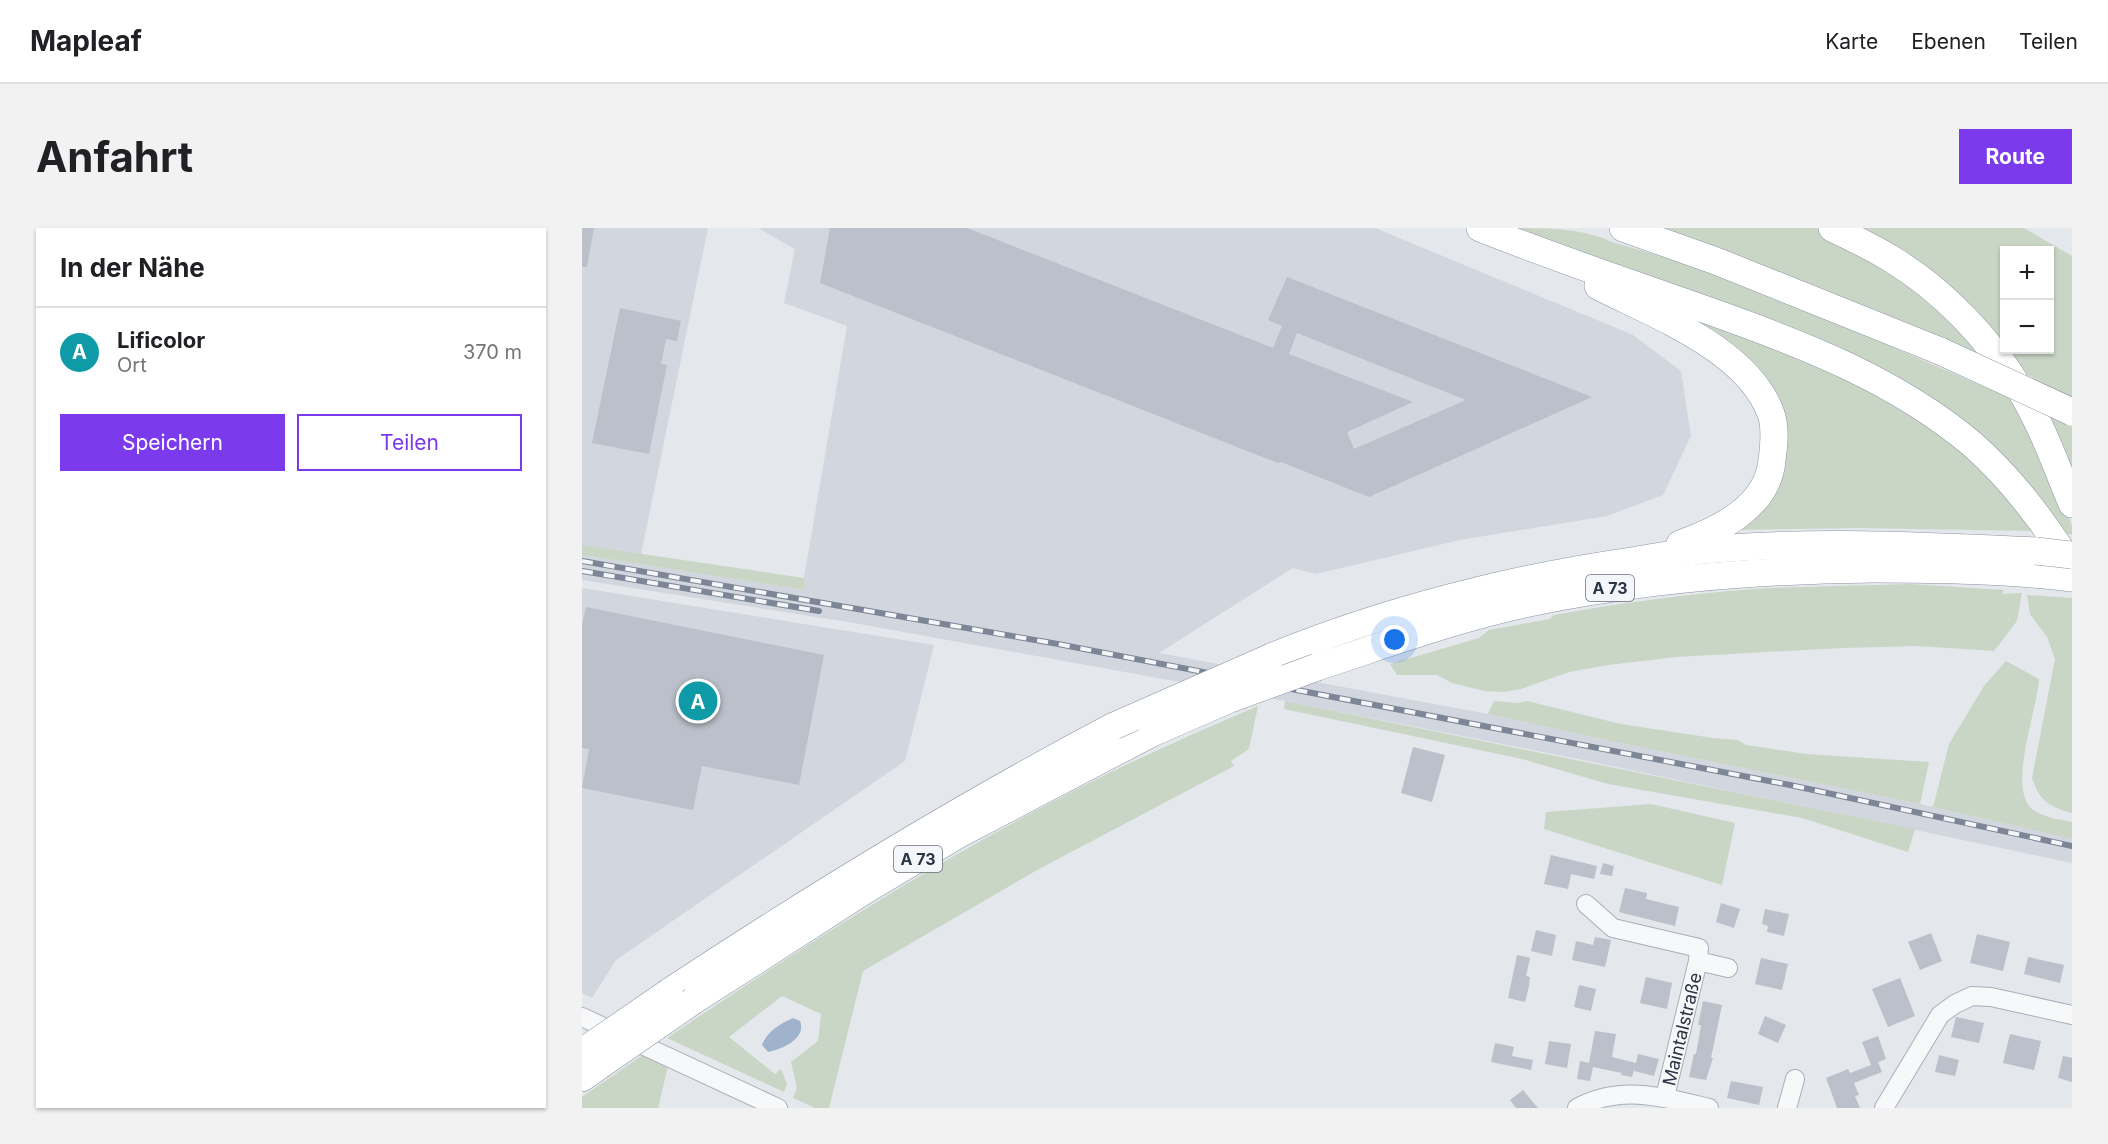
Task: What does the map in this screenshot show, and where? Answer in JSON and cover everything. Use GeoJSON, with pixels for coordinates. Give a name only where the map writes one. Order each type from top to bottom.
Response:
{"type":"FeatureCollection","features":[{"type":"Feature","properties":{"kind":"highway"},"geometry":{"type":"LineString","coordinates":[[1623,228],[1716,261],[1940,351],[2072,412]]}},
{"type":"Feature","properties":{"kind":"highway"},"geometry":{"type":"LineString","coordinates":[[1832,228],[1894,261],[1936,291],[1995,354],[2020,389],[2046,439],[2072,504]]}},
{"type":"Feature","properties":{"kind":"highway"},"geometry":{"type":"LineString","coordinates":[[1485,230],[1678,327],[1717,350],[1742,370],[1761,393],[1772,415],[1774,439],[1772,465],[1766,485],[1751,505],[1735,518],[1702,536],[1639,560]]}},
{"type":"Feature","properties":{"kind":"highway"},"geometry":{"type":"LineString","coordinates":[[1485,230],[1817,351],[1903,396],[1938,418],[1973,445],[2010,482],[2033,510],[2072,567]]}},
{"type":"Feature","properties":{"kind":"highway","name":"A 73"},"geometry":{"type":"LineString","coordinates":[[588,1066],[854,873],[1029,771],[1114,726],[1271,657],[1335,633],[1475,591],[1597,565],[1705,550],[1900,545],[2040,563],[2072,578]]}},
{"type":"Feature","properties":{"kind":"highway","name":"A 73"},"geometry":{"type":"LineString","coordinates":[[681,997],[961,833],[1152,733],[1230,699],[1426,631],[1533,602],[1618,587],[1717,575],[2040,563],[2072,555]]}},
{"type":"Feature","properties":{"kind":"street","name":"Maintalstraße"},"geometry":{"type":"LineString","coordinates":[[1586,904],[1614,928],[1699,948],[1698,961],[1665,1097]]}},
{"type":"Feature","properties":{"kind":"street","name":"Maintalstraße"},"geometry":{"type":"LineString","coordinates":[[1698,961],[1728,968]]}},
{"type":"Feature","properties":{"kind":"street"},"geometry":{"type":"LineString","coordinates":[[1884,1108],[1940,1015],[1955,1004],[1972,996],[1991,997],[2072,1015]]}},
{"type":"Feature","properties":{"kind":"street"},"geometry":{"type":"LineString","coordinates":[[582,1017],[778,1108]]}},
{"type":"Feature","properties":{"kind":"street"},"geometry":{"type":"LineString","coordinates":[[1787,1108],[1795,1079]]}},
{"type":"Feature","properties":{"kind":"street"},"geometry":{"type":"LineString","coordinates":[[1578,1108],[1605,1103],[1616,1094],[1639,1094],[1665,1097],[1708,1108]]}},
{"type":"Feature","properties":{"kind":"shaded area"},"geometry":{"type":"Polygon","coordinates":[[[582,228],[708,228],[641,554],[582,545],[582,228]]]}},
{"type":"Feature","properties":{"kind":"shaded area"},"geometry":{"type":"Polygon","coordinates":[[[758,228],[1375,228],[1633,335],[1681,371],[1691,436],[1663,495],[1607,516],[1460,540],[1316,574],[1293,568],[1159,653],[1488,714],[1920,804],[2072,839],[2072,863],[1583,760],[1285,701],[854,623],[582,580],[582,555],[805,590],[804,578],[847,326],[784,303],[795,249],[758,228]]]}},
{"type":"Feature","properties":{"kind":"shaded area"},"geometry":{"type":"Polygon","coordinates":[[[582,588],[934,645],[905,761],[616,960],[592,998],[582,993],[582,588]]]}},
{"type":"Feature","properties":{"kind":"green space"},"geometry":{"type":"Polygon","coordinates":[[[1511,228],[1576,231],[1681,262],[1779,298],[2019,402],[2039,441],[2072,526],[2072,534],[2060,535],[1979,440],[1511,228]]]}},
{"type":"Feature","properties":{"kind":"green space"},"geometry":{"type":"Polygon","coordinates":[[[1659,228],[1817,228],[1867,251],[1915,282],[1994,363],[1659,228]]]}},
{"type":"Feature","properties":{"kind":"green space"},"geometry":{"type":"Polygon","coordinates":[[[1854,228],[2024,228],[2072,256],[2072,403],[2057,391],[2019,370],[2000,354],[2054,354],[2054,246],[2000,246],[2000,354],[1854,228]]]}},
{"type":"Feature","properties":{"kind":"green space"},"geometry":{"type":"Polygon","coordinates":[[[1694,316],[1834,369],[1944,435],[2010,499],[2035,531],[1858,528],[1734,530],[1782,453],[1725,345],[1694,316]]]}},
{"type":"Feature","properties":{"kind":"green space"},"geometry":{"type":"Polygon","coordinates":[[[2036,408],[2072,425],[2072,492],[2036,408]]]}},
{"type":"Feature","properties":{"kind":"green space"},"geometry":{"type":"Polygon","coordinates":[[[582,545],[804,578],[805,590],[582,555],[582,545]]]}},
{"type":"Feature","properties":{"kind":"green space"},"geometry":{"type":"Polygon","coordinates":[[[1910,584],[2004,590],[2002,594],[2022,593],[2017,621],[1994,651],[1918,646],[1676,657],[1569,672],[1521,689],[1504,692],[1484,691],[1452,683],[1437,675],[1397,675],[1390,664],[1479,638],[1489,630],[1550,619],[1554,615],[1604,607],[1679,596],[1754,589],[1910,584]]]}},
{"type":"Feature","properties":{"kind":"green space"},"geometry":{"type":"Polygon","coordinates":[[[2027,595],[2072,598],[2072,813],[2046,802],[2038,792],[2032,778],[2055,659],[2047,637],[2030,614],[2027,595]]]}},
{"type":"Feature","properties":{"kind":"green space"},"geometry":{"type":"Polygon","coordinates":[[[2006,661],[2039,679],[2023,763],[2024,794],[2029,806],[2038,813],[2072,822],[2072,839],[1933,807],[1949,744],[1984,686],[2006,661]]]}},
{"type":"Feature","properties":{"kind":"green space"},"geometry":{"type":"Polygon","coordinates":[[[1285,701],[1915,829],[1908,852],[1802,818],[1608,784],[1522,759],[1284,709],[1285,701]]]}},
{"type":"Feature","properties":{"kind":"green space"},"geometry":{"type":"Polygon","coordinates":[[[1494,701],[1517,703],[1527,701],[1621,724],[1738,740],[1746,745],[1806,754],[1929,762],[1920,804],[1488,714],[1494,701]]]}},
{"type":"Feature","properties":{"kind":"green space"},"geometry":{"type":"Polygon","coordinates":[[[1258,706],[1249,749],[1231,761],[1234,766],[1039,869],[863,971],[829,1108],[815,1108],[793,1098],[797,1088],[791,1062],[818,1041],[821,1014],[782,996],[729,1037],[775,1074],[781,1069],[787,1084],[784,1092],[667,1038],[858,913],[956,855],[1081,787],[1258,706]]]}},
{"type":"Feature","properties":{"kind":"green space"},"geometry":{"type":"Polygon","coordinates":[[[1651,804],[1735,823],[1722,885],[1544,829],[1546,812],[1651,804]]]}},
{"type":"Feature","properties":{"kind":"green space"},"geometry":{"type":"Polygon","coordinates":[[[647,1052],[668,1066],[658,1108],[582,1108],[582,1097],[647,1052]]]}},
{"type":"Feature","properties":{"kind":"water"},"geometry":{"type":"Polygon","coordinates":[[[793,1018],[800,1021],[800,1033],[787,1045],[768,1052],[762,1045],[767,1036],[779,1025],[793,1018]]]}},
{"type":"Feature","properties":{"kind":"building"},"geometry":{"type":"Polygon","coordinates":[[[582,228],[594,228],[587,267],[582,267],[582,228]]]}},
{"type":"Feature","properties":{"kind":"building"},"geometry":{"type":"Polygon","coordinates":[[[830,228],[967,228],[1273,348],[1282,326],[1268,320],[1287,277],[1592,397],[1369,497],[820,283],[830,228]],[[1297,333],[1289,354],[1413,402],[1347,432],[1354,449],[1466,400],[1297,333]]]}},
{"type":"Feature","properties":{"kind":"building"},"geometry":{"type":"Polygon","coordinates":[[[620,308],[681,321],[677,341],[666,339],[661,364],[667,365],[649,454],[592,443],[620,308]]]}},
{"type":"Feature","properties":{"kind":"building"},"geometry":{"type":"Polygon","coordinates":[[[586,607],[824,655],[799,785],[702,766],[693,810],[582,788],[589,749],[582,748],[582,625],[586,607]]]}},
{"type":"Feature","properties":{"kind":"building"},"geometry":{"type":"Polygon","coordinates":[[[1413,747],[1445,755],[1432,802],[1401,793],[1413,747]]]}},
{"type":"Feature","properties":{"kind":"building"},"geometry":{"type":"Polygon","coordinates":[[[1551,855],[1597,866],[1594,879],[1571,874],[1568,889],[1544,884],[1551,855]]]}},
{"type":"Feature","properties":{"kind":"building"},"geometry":{"type":"Polygon","coordinates":[[[1603,863],[1614,866],[1612,876],[1600,874],[1603,863]]]}},
{"type":"Feature","properties":{"kind":"building"},"geometry":{"type":"Polygon","coordinates":[[[1625,888],[1647,893],[1646,899],[1679,907],[1675,926],[1619,912],[1625,888]]]}},
{"type":"Feature","properties":{"kind":"building"},"geometry":{"type":"Polygon","coordinates":[[[1721,903],[1740,909],[1734,928],[1716,922],[1721,903]]]}},
{"type":"Feature","properties":{"kind":"building"},"geometry":{"type":"Polygon","coordinates":[[[1765,909],[1789,914],[1784,936],[1767,932],[1768,926],[1762,924],[1765,909]]]}},
{"type":"Feature","properties":{"kind":"building"},"geometry":{"type":"Polygon","coordinates":[[[1536,930],[1556,935],[1552,956],[1531,951],[1536,930]]]}},
{"type":"Feature","properties":{"kind":"building"},"geometry":{"type":"Polygon","coordinates":[[[1931,933],[1942,961],[1920,970],[1908,942],[1931,933]]]}},
{"type":"Feature","properties":{"kind":"building"},"geometry":{"type":"Polygon","coordinates":[[[1977,934],[2010,942],[2003,971],[1970,963],[1977,934]]]}},
{"type":"Feature","properties":{"kind":"building"},"geometry":{"type":"Polygon","coordinates":[[[1595,937],[1611,940],[1605,967],[1572,960],[1576,941],[1593,945],[1595,937]]]}},
{"type":"Feature","properties":{"kind":"building"},"geometry":{"type":"Polygon","coordinates":[[[1517,955],[1530,958],[1526,976],[1530,977],[1529,986],[1525,1002],[1508,998],[1517,955]]]}},
{"type":"Feature","properties":{"kind":"building"},"geometry":{"type":"Polygon","coordinates":[[[2028,957],[2064,965],[2060,983],[2024,974],[2028,957]]]}},
{"type":"Feature","properties":{"kind":"building"},"geometry":{"type":"Polygon","coordinates":[[[1761,958],[1788,964],[1782,990],[1755,984],[1761,958]]]}},
{"type":"Feature","properties":{"kind":"building"},"geometry":{"type":"Polygon","coordinates":[[[1646,977],[1672,983],[1667,1009],[1640,1003],[1646,977]]]}},
{"type":"Feature","properties":{"kind":"building"},"geometry":{"type":"Polygon","coordinates":[[[1900,978],[1915,1016],[1888,1027],[1872,989],[1900,978]]]}},
{"type":"Feature","properties":{"kind":"building"},"geometry":{"type":"Polygon","coordinates":[[[1579,985],[1596,989],[1591,1011],[1574,1007],[1579,985]]]}},
{"type":"Feature","properties":{"kind":"building"},"geometry":{"type":"Polygon","coordinates":[[[1703,1001],[1722,1005],[1711,1058],[1713,1058],[1706,1080],[1689,1077],[1694,1054],[1696,1054],[1701,1025],[1698,1025],[1703,1001]]]}},
{"type":"Feature","properties":{"kind":"building"},"geometry":{"type":"Polygon","coordinates":[[[1765,1016],[1786,1025],[1778,1043],[1758,1034],[1765,1016]]]}},
{"type":"Feature","properties":{"kind":"building"},"geometry":{"type":"Polygon","coordinates":[[[1956,1017],[1984,1023],[1979,1043],[1951,1037],[1956,1017]]]}},
{"type":"Feature","properties":{"kind":"building"},"geometry":{"type":"Polygon","coordinates":[[[1595,1031],[1616,1034],[1612,1057],[1636,1063],[1638,1054],[1659,1059],[1654,1076],[1634,1071],[1635,1065],[1632,1077],[1593,1067],[1590,1081],[1577,1079],[1580,1061],[1589,1063],[1595,1031]]]}},
{"type":"Feature","properties":{"kind":"building"},"geometry":{"type":"Polygon","coordinates":[[[2010,1034],[2041,1041],[2034,1070],[2003,1063],[2010,1034]]]}},
{"type":"Feature","properties":{"kind":"building"},"geometry":{"type":"Polygon","coordinates":[[[1878,1036],[1886,1059],[1878,1062],[1882,1072],[1854,1083],[1859,1095],[1855,1096],[1860,1108],[1837,1108],[1826,1078],[1848,1069],[1850,1073],[1871,1065],[1862,1042],[1878,1036]]]}},
{"type":"Feature","properties":{"kind":"building"},"geometry":{"type":"Polygon","coordinates":[[[1549,1041],[1571,1044],[1567,1068],[1545,1064],[1549,1041]]]}},
{"type":"Feature","properties":{"kind":"building"},"geometry":{"type":"Polygon","coordinates":[[[1495,1043],[1514,1047],[1512,1056],[1533,1060],[1531,1070],[1491,1062],[1495,1043]]]}},
{"type":"Feature","properties":{"kind":"building"},"geometry":{"type":"Polygon","coordinates":[[[1939,1055],[1959,1060],[1955,1076],[1935,1072],[1939,1055]]]}},
{"type":"Feature","properties":{"kind":"building"},"geometry":{"type":"Polygon","coordinates":[[[2063,1056],[2072,1058],[2072,1082],[2058,1078],[2063,1056]]]}},
{"type":"Feature","properties":{"kind":"building"},"geometry":{"type":"Polygon","coordinates":[[[1731,1081],[1763,1087],[1759,1105],[1727,1098],[1731,1081]]]}},
{"type":"Feature","properties":{"kind":"building"},"geometry":{"type":"Polygon","coordinates":[[[1523,1090],[1538,1108],[1516,1108],[1510,1100],[1523,1090]]]}},
{"type":"Feature","properties":{"kind":"railway"},"geometry":{"type":"LineString","coordinates":[[582,561],[1058,644],[1790,785],[2072,846]]}},
{"type":"Feature","properties":{"kind":"railway"},"geometry":{"type":"LineString","coordinates":[[582,571],[819,611]]}},
{"type":"Feature","properties":{"kind":"place","name":"Lificolor"},"geometry":{"type":"Point","coordinates":[698,701]}}]}
